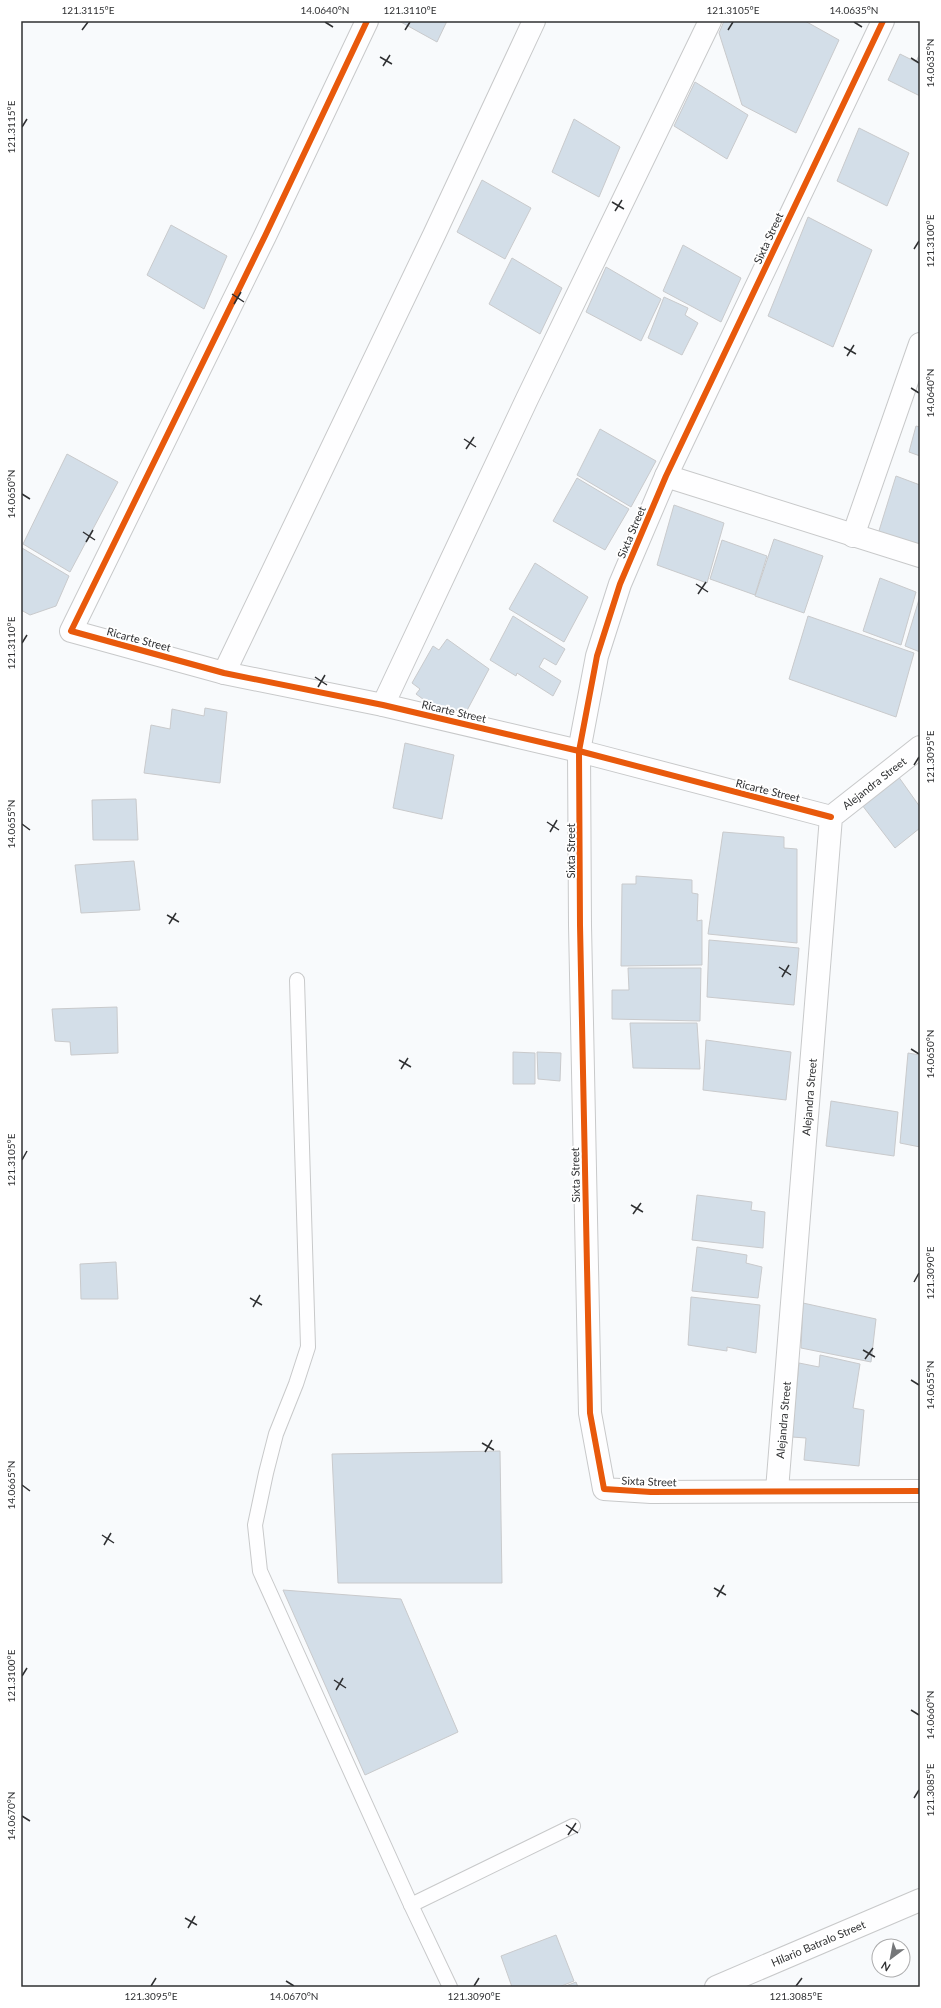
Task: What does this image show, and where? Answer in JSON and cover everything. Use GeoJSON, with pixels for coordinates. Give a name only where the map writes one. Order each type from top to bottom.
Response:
{"type":"FeatureCollection","features":[{"type":"Feature","properties":{"kind":"street","name":"Ricarte Street"},"geometry":{"type":"LineString","coordinates":[[367,21],[265,236],[71,631],[224,673],[383,705],[579,751],[831,816]]}},
{"type":"Feature","properties":{"kind":"street"},"geometry":{"type":"LineString","coordinates":[[224,673],[434,235],[534,21]]}},
{"type":"Feature","properties":{"kind":"street"},"geometry":{"type":"LineString","coordinates":[[383,705],[527,399],[710,21]]}},
{"type":"Feature","properties":{"kind":"street","name":"Sixta Street"},"geometry":{"type":"LineString","coordinates":[[883,21],[666,476],[617,592],[597,656],[579,751],[580,932],[590,1413],[604,1489],[651,1492],[777,1490],[858,1492],[920,1491]]}},
{"type":"Feature","properties":{"kind":"street"},"geometry":{"type":"LineString","coordinates":[[853,536],[920,344]]}},
{"type":"Feature","properties":{"kind":"street"},"geometry":{"type":"LineString","coordinates":[[666,476],[920,556]]}},
{"type":"Feature","properties":{"kind":"street","name":"Alejandra Street"},"geometry":{"type":"LineString","coordinates":[[777,1490],[831,816],[920,747]]}},
{"type":"Feature","properties":{"kind":"street","name":"Hilario Batralo Street"},"geometry":{"type":"LineString","coordinates":[[716,1987],[920,1900]]}},
{"type":"Feature","properties":{"kind":"lane"},"geometry":{"type":"LineString","coordinates":[[297,980],[308,1348],[296,1384],[276,1434],[266,1473],[255,1525],[260,1571],[410,1905],[450,1987]]}},
{"type":"Feature","properties":{"kind":"lane"},"geometry":{"type":"LineString","coordinates":[[410,1905],[573,1826]]}},
{"type":"Feature","properties":{"kind":"building"},"geometry":{"type":"Polygon","coordinates":[[[399,21],[447,21],[437,42],[399,21]]]}},
{"type":"Feature","properties":{"kind":"building"},"geometry":{"type":"Polygon","coordinates":[[[724,21],[805,21],[839,40],[796,133],[742,105],[719,33],[724,21]]]}},
{"type":"Feature","properties":{"kind":"building"},"geometry":{"type":"Polygon","coordinates":[[[920,53],[920,96],[888,80],[900,54],[916,62],[920,53]]]}},
{"type":"Feature","properties":{"kind":"building"},"geometry":{"type":"Polygon","coordinates":[[[695,82],[748,115],[727,159],[674,126],[695,82]]]}},
{"type":"Feature","properties":{"kind":"building"},"geometry":{"type":"Polygon","coordinates":[[[574,119],[620,147],[599,197],[552,172],[574,119]]]}},
{"type":"Feature","properties":{"kind":"building"},"geometry":{"type":"Polygon","coordinates":[[[859,128],[909,153],[887,206],[837,181],[859,128]]]}},
{"type":"Feature","properties":{"kind":"building"},"geometry":{"type":"Polygon","coordinates":[[[482,180],[531,208],[505,259],[457,232],[482,180]]]}},
{"type":"Feature","properties":{"kind":"building"},"geometry":{"type":"Polygon","coordinates":[[[808,217],[872,250],[833,347],[768,316],[808,217]]]}},
{"type":"Feature","properties":{"kind":"building"},"geometry":{"type":"Polygon","coordinates":[[[171,225],[227,256],[204,309],[147,275],[171,225]]]}},
{"type":"Feature","properties":{"kind":"building"},"geometry":{"type":"Polygon","coordinates":[[[683,245],[741,278],[721,322],[663,291],[683,245]]]}},
{"type":"Feature","properties":{"kind":"building"},"geometry":{"type":"Polygon","coordinates":[[[512,258],[562,288],[540,334],[489,304],[512,258]]]}},
{"type":"Feature","properties":{"kind":"building"},"geometry":{"type":"Polygon","coordinates":[[[606,267],[661,299],[641,341],[586,312],[606,267]]]}},
{"type":"Feature","properties":{"kind":"building"},"geometry":{"type":"Polygon","coordinates":[[[664,297],[688,308],[685,315],[698,323],[682,355],[648,338],[664,297]]]}},
{"type":"Feature","properties":{"kind":"building"},"geometry":{"type":"Polygon","coordinates":[[[916,426],[920,427],[920,456],[909,452],[916,426]]]}},
{"type":"Feature","properties":{"kind":"building"},"geometry":{"type":"Polygon","coordinates":[[[600,429],[656,461],[631,507],[577,475],[600,429]]]}},
{"type":"Feature","properties":{"kind":"building"},"geometry":{"type":"Polygon","coordinates":[[[67,454],[118,482],[70,572],[23,544],[67,454]]]}},
{"type":"Feature","properties":{"kind":"building"},"geometry":{"type":"Polygon","coordinates":[[[896,476],[920,485],[920,548],[878,534],[896,476]]]}},
{"type":"Feature","properties":{"kind":"building"},"geometry":{"type":"Polygon","coordinates":[[[577,478],[629,509],[605,550],[553,521],[577,478]]]}},
{"type":"Feature","properties":{"kind":"building"},"geometry":{"type":"Polygon","coordinates":[[[674,505],[724,523],[707,583],[657,565],[674,505]]]}},
{"type":"Feature","properties":{"kind":"building"},"geometry":{"type":"Polygon","coordinates":[[[774,539],[823,556],[804,613],[755,596],[774,539]]]}},
{"type":"Feature","properties":{"kind":"building"},"geometry":{"type":"Polygon","coordinates":[[[722,540],[767,556],[755,595],[710,579],[722,540]]]}},
{"type":"Feature","properties":{"kind":"building"},"geometry":{"type":"Polygon","coordinates":[[[22,548],[69,576],[56,606],[30,615],[21,610],[22,548]]]}},
{"type":"Feature","properties":{"kind":"building"},"geometry":{"type":"Polygon","coordinates":[[[535,563],[588,597],[564,642],[509,609],[535,563]]]}},
{"type":"Feature","properties":{"kind":"building"},"geometry":{"type":"Polygon","coordinates":[[[880,578],[916,592],[901,645],[863,631],[880,578]]]}},
{"type":"Feature","properties":{"kind":"building"},"geometry":{"type":"Polygon","coordinates":[[[920,596],[920,652],[905,646],[920,596]]]}},
{"type":"Feature","properties":{"kind":"building"},"geometry":{"type":"Polygon","coordinates":[[[513,616],[565,649],[556,665],[544,658],[539,667],[561,681],[553,696],[517,673],[516,676],[490,660],[513,616]]]}},
{"type":"Feature","properties":{"kind":"building"},"geometry":{"type":"Polygon","coordinates":[[[808,616],[914,653],[896,717],[789,679],[808,616]]]}},
{"type":"Feature","properties":{"kind":"building"},"geometry":{"type":"Polygon","coordinates":[[[447,639],[489,669],[463,718],[442,713],[416,694],[420,689],[412,683],[433,646],[439,650],[447,639]]]}},
{"type":"Feature","properties":{"kind":"building"},"geometry":{"type":"Polygon","coordinates":[[[205,708],[227,712],[220,783],[144,773],[151,725],[170,729],[172,709],[204,716],[205,708]]]}},
{"type":"Feature","properties":{"kind":"building"},"geometry":{"type":"Polygon","coordinates":[[[405,743],[454,755],[442,819],[393,808],[405,743]]]}},
{"type":"Feature","properties":{"kind":"building"},"geometry":{"type":"Polygon","coordinates":[[[898,776],[920,807],[920,828],[895,848],[862,805],[898,776]]]}},
{"type":"Feature","properties":{"kind":"building"},"geometry":{"type":"Polygon","coordinates":[[[136,799],[138,840],[93,840],[92,800],[136,799]]]}},
{"type":"Feature","properties":{"kind":"building"},"geometry":{"type":"Polygon","coordinates":[[[723,832],[784,837],[784,848],[797,849],[797,943],[708,934],[723,832]]]}},
{"type":"Feature","properties":{"kind":"building"},"geometry":{"type":"Polygon","coordinates":[[[134,861],[140,910],[81,913],[75,865],[134,861]]]}},
{"type":"Feature","properties":{"kind":"building"},"geometry":{"type":"Polygon","coordinates":[[[636,876],[692,880],[692,893],[698,894],[697,921],[702,920],[702,965],[621,966],[622,884],[636,884],[636,876]]]}},
{"type":"Feature","properties":{"kind":"building"},"geometry":{"type":"Polygon","coordinates":[[[709,940],[799,948],[794,1005],[707,997],[709,940]]]}},
{"type":"Feature","properties":{"kind":"building"},"geometry":{"type":"Polygon","coordinates":[[[628,968],[701,968],[700,1021],[612,1019],[612,990],[629,990],[628,968]]]}},
{"type":"Feature","properties":{"kind":"building"},"geometry":{"type":"Polygon","coordinates":[[[117,1007],[118,1053],[71,1055],[70,1042],[55,1041],[52,1009],[117,1007]]]}},
{"type":"Feature","properties":{"kind":"building"},"geometry":{"type":"Polygon","coordinates":[[[630,1023],[697,1023],[700,1069],[633,1068],[630,1023]]]}},
{"type":"Feature","properties":{"kind":"building"},"geometry":{"type":"Polygon","coordinates":[[[706,1040],[791,1052],[786,1100],[703,1090],[706,1040]]]}},
{"type":"Feature","properties":{"kind":"building"},"geometry":{"type":"Polygon","coordinates":[[[513,1052],[535,1053],[535,1084],[513,1084],[513,1052]]]}},
{"type":"Feature","properties":{"kind":"building"},"geometry":{"type":"Polygon","coordinates":[[[537,1052],[561,1053],[560,1081],[538,1079],[537,1052]]]}},
{"type":"Feature","properties":{"kind":"building"},"geometry":{"type":"Polygon","coordinates":[[[908,1053],[920,1055],[920,1147],[900,1143],[908,1053]]]}},
{"type":"Feature","properties":{"kind":"building"},"geometry":{"type":"Polygon","coordinates":[[[831,1101],[898,1112],[894,1156],[826,1146],[831,1101]]]}},
{"type":"Feature","properties":{"kind":"building"},"geometry":{"type":"Polygon","coordinates":[[[697,1195],[752,1202],[751,1210],[765,1212],[763,1248],[692,1240],[697,1195]]]}},
{"type":"Feature","properties":{"kind":"building"},"geometry":{"type":"Polygon","coordinates":[[[697,1247],[747,1255],[746,1263],[762,1267],[758,1298],[692,1291],[697,1247]]]}},
{"type":"Feature","properties":{"kind":"building"},"geometry":{"type":"Polygon","coordinates":[[[116,1262],[118,1299],[81,1299],[80,1264],[116,1262]]]}},
{"type":"Feature","properties":{"kind":"building"},"geometry":{"type":"Polygon","coordinates":[[[691,1297],[760,1305],[756,1353],[727,1347],[727,1351],[688,1345],[691,1297]]]}},
{"type":"Feature","properties":{"kind":"building"},"geometry":{"type":"Polygon","coordinates":[[[803,1303],[876,1319],[871,1362],[801,1348],[803,1303]]]}},
{"type":"Feature","properties":{"kind":"building"},"geometry":{"type":"Polygon","coordinates":[[[820,1355],[860,1364],[853,1408],[864,1410],[859,1466],[804,1460],[806,1438],[792,1437],[799,1363],[819,1367],[820,1355]]]}},
{"type":"Feature","properties":{"kind":"building"},"geometry":{"type":"Polygon","coordinates":[[[500,1451],[502,1583],[338,1583],[332,1454],[500,1451]]]}},
{"type":"Feature","properties":{"kind":"building"},"geometry":{"type":"Polygon","coordinates":[[[283,1590],[401,1599],[458,1732],[365,1775],[283,1590]]]}},
{"type":"Feature","properties":{"kind":"building"},"geometry":{"type":"Polygon","coordinates":[[[556,1935],[574,1981],[559,1987],[512,1987],[501,1956],[556,1935]]]}},
{"type":"Feature","properties":{"kind":"building"},"geometry":{"type":"Polygon","coordinates":[[[576,1982],[578,1987],[563,1987],[576,1982]]]}},
{"type":"Feature","properties":{"kind":"cycle path"},"geometry":{"type":"LineString","coordinates":[[367,21],[265,236],[71,631],[224,673],[383,705],[579,751],[831,817]]}},
{"type":"Feature","properties":{"kind":"cycle path"},"geometry":{"type":"LineString","coordinates":[[883,21],[666,476],[620,584],[597,656],[579,751],[580,925],[590,1413],[604,1489],[651,1492],[920,1491]]}}]}
